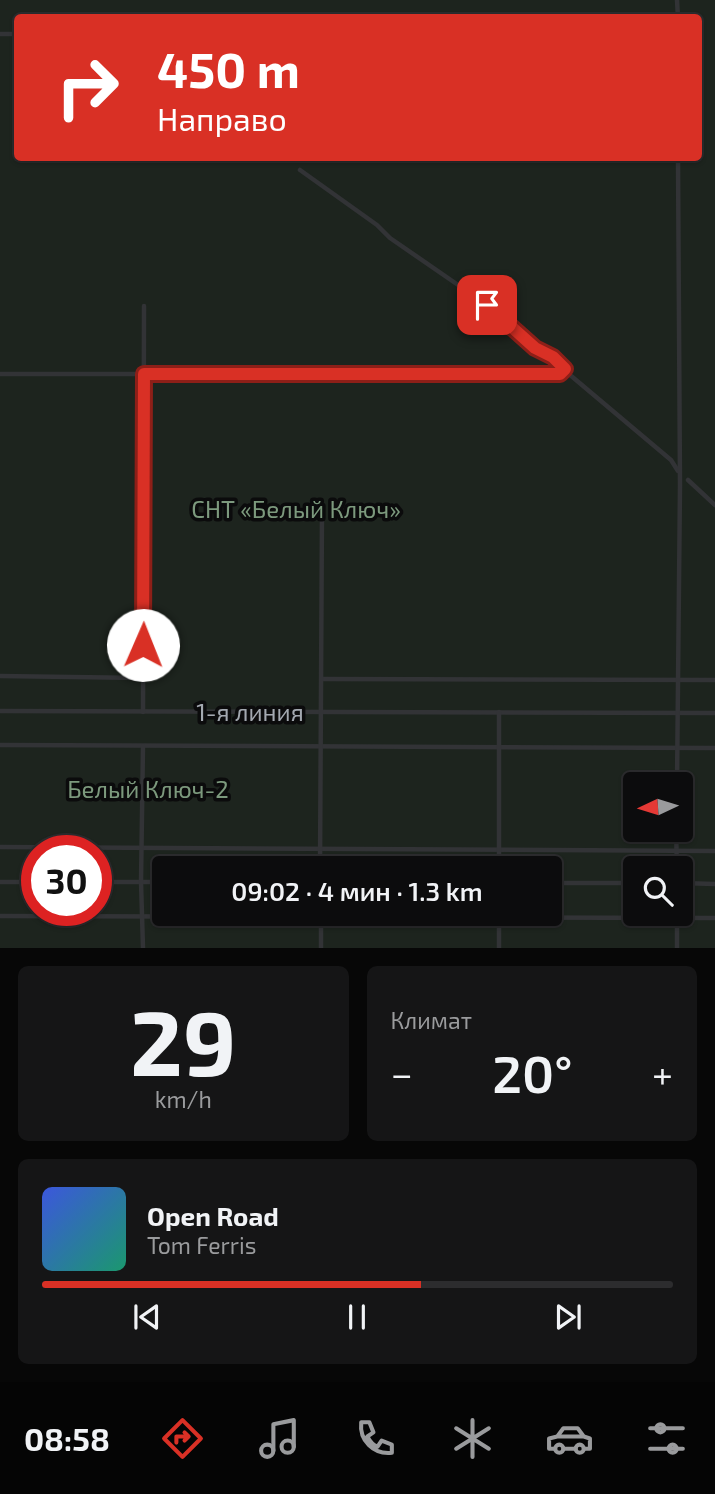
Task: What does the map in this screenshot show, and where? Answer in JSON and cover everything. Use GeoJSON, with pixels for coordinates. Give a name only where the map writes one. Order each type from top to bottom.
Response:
{"type":"FeatureCollection","features":[{"type":"Feature","properties":{"kind":"street"},"geometry":{"type":"LineString","coordinates":[[677,772],[678,161]]}},
{"type":"Feature","properties":{"kind":"street"},"geometry":{"type":"LineString","coordinates":[[300,170],[377,225],[390,238],[461,287],[476,301],[487,305],[535,348],[553,357],[671,460],[678,472]]}},
{"type":"Feature","properties":{"kind":"street"},"geometry":{"type":"LineString","coordinates":[[144,306],[144,712]]}},
{"type":"Feature","properties":{"kind":"street"},"geometry":{"type":"LineString","coordinates":[[0,374],[560,374],[565,369]]}},
{"type":"Feature","properties":{"kind":"street"},"geometry":{"type":"LineString","coordinates":[[688,480],[715,505]]}},
{"type":"Feature","properties":{"kind":"street"},"geometry":{"type":"LineString","coordinates":[[321,856],[322,509]]}},
{"type":"Feature","properties":{"kind":"street"},"geometry":{"type":"LineString","coordinates":[[0,676],[144,678]]}},
{"type":"Feature","properties":{"kind":"street"},"geometry":{"type":"LineString","coordinates":[[322,679],[715,680]]}},
{"type":"Feature","properties":{"kind":"street","name":"1-я линия"},"geometry":{"type":"LineString","coordinates":[[0,711],[715,713]]}},
{"type":"Feature","properties":{"kind":"street"},"geometry":{"type":"LineString","coordinates":[[499,712],[499,856]]}},
{"type":"Feature","properties":{"kind":"street"},"geometry":{"type":"LineString","coordinates":[[0,745],[715,748]]}},
{"type":"Feature","properties":{"kind":"street"},"geometry":{"type":"LineString","coordinates":[[143,746],[143,948]]}},
{"type":"Feature","properties":{"kind":"street"},"geometry":{"type":"LineString","coordinates":[[677,842],[677,856]]}},
{"type":"Feature","properties":{"kind":"street"},"geometry":{"type":"LineString","coordinates":[[0,847],[715,850]]}},
{"type":"Feature","properties":{"kind":"street"},"geometry":{"type":"LineString","coordinates":[[0,882],[21,882]]}},
{"type":"Feature","properties":{"kind":"street"},"geometry":{"type":"LineString","coordinates":[[112,882],[152,882]]}},
{"type":"Feature","properties":{"kind":"street"},"geometry":{"type":"LineString","coordinates":[[562,883],[623,883]]}},
{"type":"Feature","properties":{"kind":"street"},"geometry":{"type":"LineString","coordinates":[[693,883],[715,884]]}},
{"type":"Feature","properties":{"kind":"street"},"geometry":{"type":"LineString","coordinates":[[562,915],[623,916]]}},
{"type":"Feature","properties":{"kind":"street"},"geometry":{"type":"LineString","coordinates":[[0,916],[152,916]]}},
{"type":"Feature","properties":{"kind":"street"},"geometry":{"type":"LineString","coordinates":[[693,917],[715,918]]}},
{"type":"Feature","properties":{"kind":"street"},"geometry":{"type":"LineString","coordinates":[[321,926],[321,948]]}},
{"type":"Feature","properties":{"kind":"street"},"geometry":{"type":"LineString","coordinates":[[499,926],[499,948]]}},
{"type":"Feature","properties":{"kind":"street"},"geometry":{"type":"LineString","coordinates":[[677,926],[677,948]]}},
{"type":"Feature","properties":{"kind":"green space"},"geometry":{"type":"Polygon","coordinates":[[[0,0],[715,0],[715,948],[0,948],[0,0]]]}},
{"type":"Feature","properties":{"kind":"route"},"geometry":{"type":"LineString","coordinates":[[143,645],[144,576],[141,542],[144,509],[144,374],[560,374],[565,369],[553,357],[535,348],[487,305]]}},
{"type":"Feature","properties":{"kind":"park label","name":"СНТ «Белый Ключ»"},"geometry":{"type":"Point","coordinates":[296,510]}},
{"type":"Feature","properties":{"kind":"park label","name":"Белый Ключ-2"},"geometry":{"type":"Point","coordinates":[148,790]}}]}
